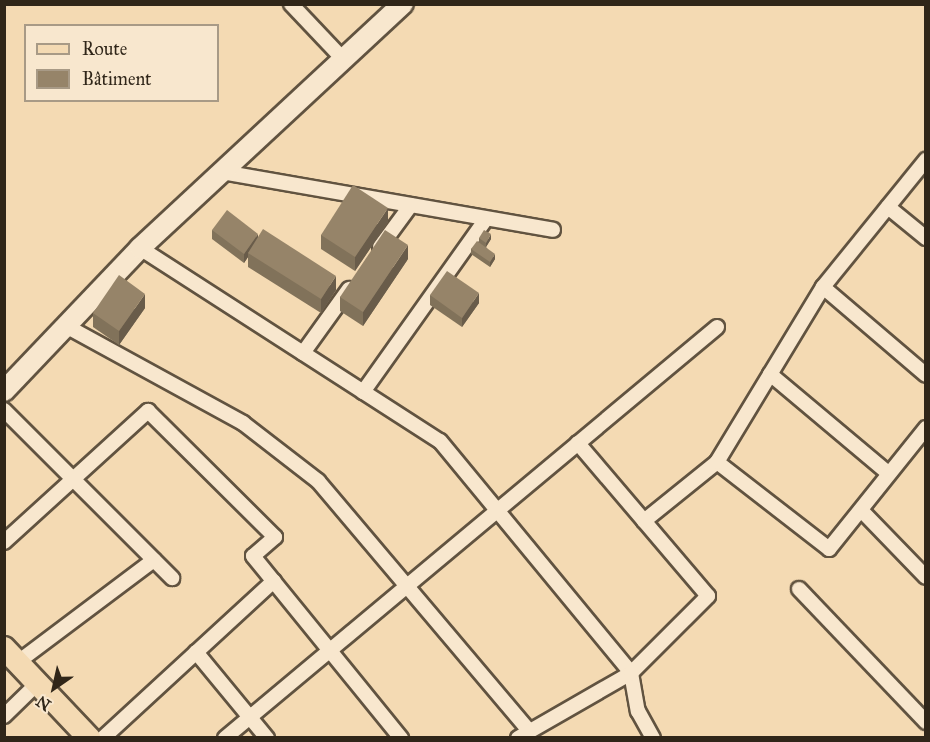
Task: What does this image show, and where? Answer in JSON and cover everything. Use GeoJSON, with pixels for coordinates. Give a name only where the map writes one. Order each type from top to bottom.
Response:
{"type":"FeatureCollection","features":[{"type":"Feature","properties":{"kind":"main road"},"geometry":{"type":"LineString","coordinates":[[11,655],[39,682],[89,738]]}},
{"type":"Feature","properties":{"kind":"street"},"geometry":{"type":"LineString","coordinates":[[291,4],[344,60]]}},
{"type":"Feature","properties":{"kind":"street"},"geometry":{"type":"LineString","coordinates":[[4,391],[140,248],[404,4]]}},
{"type":"Feature","properties":{"kind":"street"},"geometry":{"type":"LineString","coordinates":[[644,521],[717,462],[823,287],[926,160]]}},
{"type":"Feature","properties":{"kind":"street"},"geometry":{"type":"LineString","coordinates":[[222,172],[553,230]]}},
{"type":"Feature","properties":{"kind":"street"},"geometry":{"type":"LineString","coordinates":[[370,261],[411,205]]}},
{"type":"Feature","properties":{"kind":"street"},"geometry":{"type":"LineString","coordinates":[[888,207],[926,238]]}},
{"type":"Feature","properties":{"kind":"street"},"geometry":{"type":"LineString","coordinates":[[363,392],[486,219]]}},
{"type":"Feature","properties":{"kind":"street"},"geometry":{"type":"LineString","coordinates":[[140,248],[440,441],[631,673],[638,711],[653,738]]}},
{"type":"Feature","properties":{"kind":"street"},"geometry":{"type":"LineString","coordinates":[[303,353],[357,279]]}},
{"type":"Feature","properties":{"kind":"street"},"geometry":{"type":"LineString","coordinates":[[823,287],[926,375]]}},
{"type":"Feature","properties":{"kind":"street"},"geometry":{"type":"LineString","coordinates":[[66,326],[252,430],[318,481],[407,586],[523,734],[631,673],[708,596],[578,443]]}},
{"type":"Feature","properties":{"kind":"street"},"geometry":{"type":"LineString","coordinates":[[225,738],[717,327]]}},
{"type":"Feature","properties":{"kind":"street"},"geometry":{"type":"LineString","coordinates":[[770,374],[889,474]]}},
{"type":"Feature","properties":{"kind":"street"},"geometry":{"type":"LineString","coordinates":[[4,410],[172,578]]}},
{"type":"Feature","properties":{"kind":"street"},"geometry":{"type":"LineString","coordinates":[[4,542],[148,411],[275,537],[253,556],[401,738]]}},
{"type":"Feature","properties":{"kind":"street"},"geometry":{"type":"LineString","coordinates":[[717,462],[829,549],[925,430]]}},
{"type":"Feature","properties":{"kind":"street"},"geometry":{"type":"LineString","coordinates":[[861,510],[926,577]]}},
{"type":"Feature","properties":{"kind":"street"},"geometry":{"type":"LineString","coordinates":[[11,655],[154,560]]}},
{"type":"Feature","properties":{"kind":"street"},"geometry":{"type":"LineString","coordinates":[[103,738],[274,582]]}},
{"type":"Feature","properties":{"kind":"street"},"geometry":{"type":"LineString","coordinates":[[799,589],[926,722]]}},
{"type":"Feature","properties":{"kind":"street"},"geometry":{"type":"LineString","coordinates":[[196,652],[267,738]]}},
{"type":"Feature","properties":{"kind":"street"},"geometry":{"type":"LineString","coordinates":[[4,716],[39,682]]}},
{"type":"Feature","properties":{"kind":"building"},"geometry":{"type":"Polygon","coordinates":[[[353,185],[388,208],[355,257],[321,235],[353,185]]]}},
{"type":"Feature","properties":{"kind":"building"},"geometry":{"type":"Polygon","coordinates":[[[227,210],[258,234],[244,254],[212,230],[227,210]]]}},
{"type":"Feature","properties":{"kind":"building"},"geometry":{"type":"Polygon","coordinates":[[[263,229],[336,276],[321,299],[248,253],[263,229]]]}},
{"type":"Feature","properties":{"kind":"building"},"geometry":{"type":"Polygon","coordinates":[[[385,230],[408,245],[363,312],[340,297],[385,230]]]}},
{"type":"Feature","properties":{"kind":"building"},"geometry":{"type":"Polygon","coordinates":[[[484,230],[491,234],[486,243],[479,238],[484,230]]]}},
{"type":"Feature","properties":{"kind":"building"},"geometry":{"type":"Polygon","coordinates":[[[477,241],[495,254],[490,262],[471,249],[477,241]]]}},
{"type":"Feature","properties":{"kind":"building"},"geometry":{"type":"Polygon","coordinates":[[[447,271],[479,293],[462,318],[430,295],[447,271]]]}},
{"type":"Feature","properties":{"kind":"building"},"geometry":{"type":"Polygon","coordinates":[[[119,275],[145,294],[119,331],[93,313],[119,275]]]}}]}
